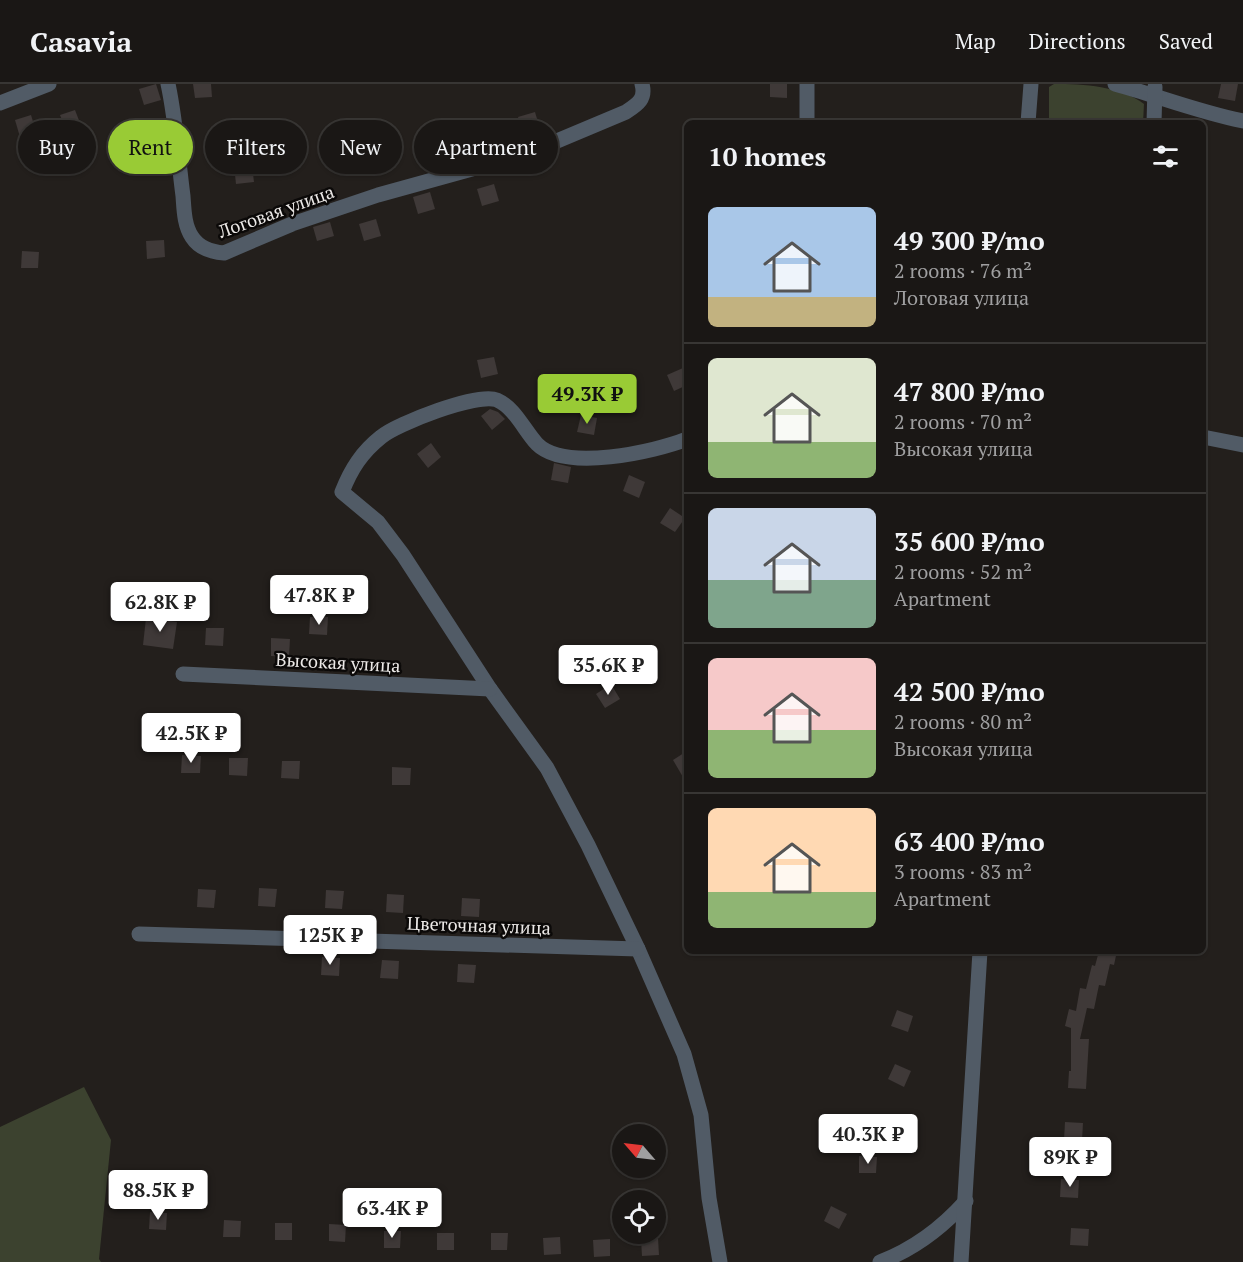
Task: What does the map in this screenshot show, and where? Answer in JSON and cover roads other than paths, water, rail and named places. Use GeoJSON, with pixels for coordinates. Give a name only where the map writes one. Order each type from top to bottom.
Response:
{"type":"FeatureCollection","features":[{"type":"Feature","properties":{"kind":"street"},"geometry":{"type":"LineString","coordinates":[[0,103],[49,84]]}},
{"type":"Feature","properties":{"kind":"street","name":"Логовая улица"},"geometry":{"type":"LineString","coordinates":[[168,84],[174,113],[176,146],[189,231],[199,245],[214,252],[224,253],[292,224],[378,195],[526,154],[626,112],[641,103],[644,92],[642,84]]}},
{"type":"Feature","properties":{"kind":"street"},"geometry":{"type":"LineString","coordinates":[[807,84],[807,120]]}},
{"type":"Feature","properties":{"kind":"street"},"geometry":{"type":"LineString","coordinates":[[1028,120],[1031,84]]}},
{"type":"Feature","properties":{"kind":"street"},"geometry":{"type":"LineString","coordinates":[[1115,84],[1155,89],[1193,109],[1243,121]]}},
{"type":"Feature","properties":{"kind":"street"},"geometry":{"type":"LineString","coordinates":[[1154,120],[1155,89]]}},
{"type":"Feature","properties":{"kind":"street"},"geometry":{"type":"LineString","coordinates":[[684,440],[668,447],[626,456],[580,457],[550,452],[537,444],[503,404],[489,398],[482,398],[456,404],[384,434],[362,454],[349,474],[342,492],[367,510],[387,531],[490,689],[547,768],[588,845],[638,949],[684,1054],[701,1115],[709,1198],[721,1262]]}},
{"type":"Feature","properties":{"kind":"street"},"geometry":{"type":"LineString","coordinates":[[1206,438],[1243,445]]}},
{"type":"Feature","properties":{"kind":"street","name":"Высокая улица"},"geometry":{"type":"LineString","coordinates":[[183,674],[490,689]]}},
{"type":"Feature","properties":{"kind":"street","name":"Цветочная улица"},"geometry":{"type":"LineString","coordinates":[[139,934],[638,949]]}},
{"type":"Feature","properties":{"kind":"street"},"geometry":{"type":"LineString","coordinates":[[961,1262],[980,954]]}},
{"type":"Feature","properties":{"kind":"street"},"geometry":{"type":"LineString","coordinates":[[880,1262],[902,1254],[928,1237],[951,1218],[966,1201]]}}]}
